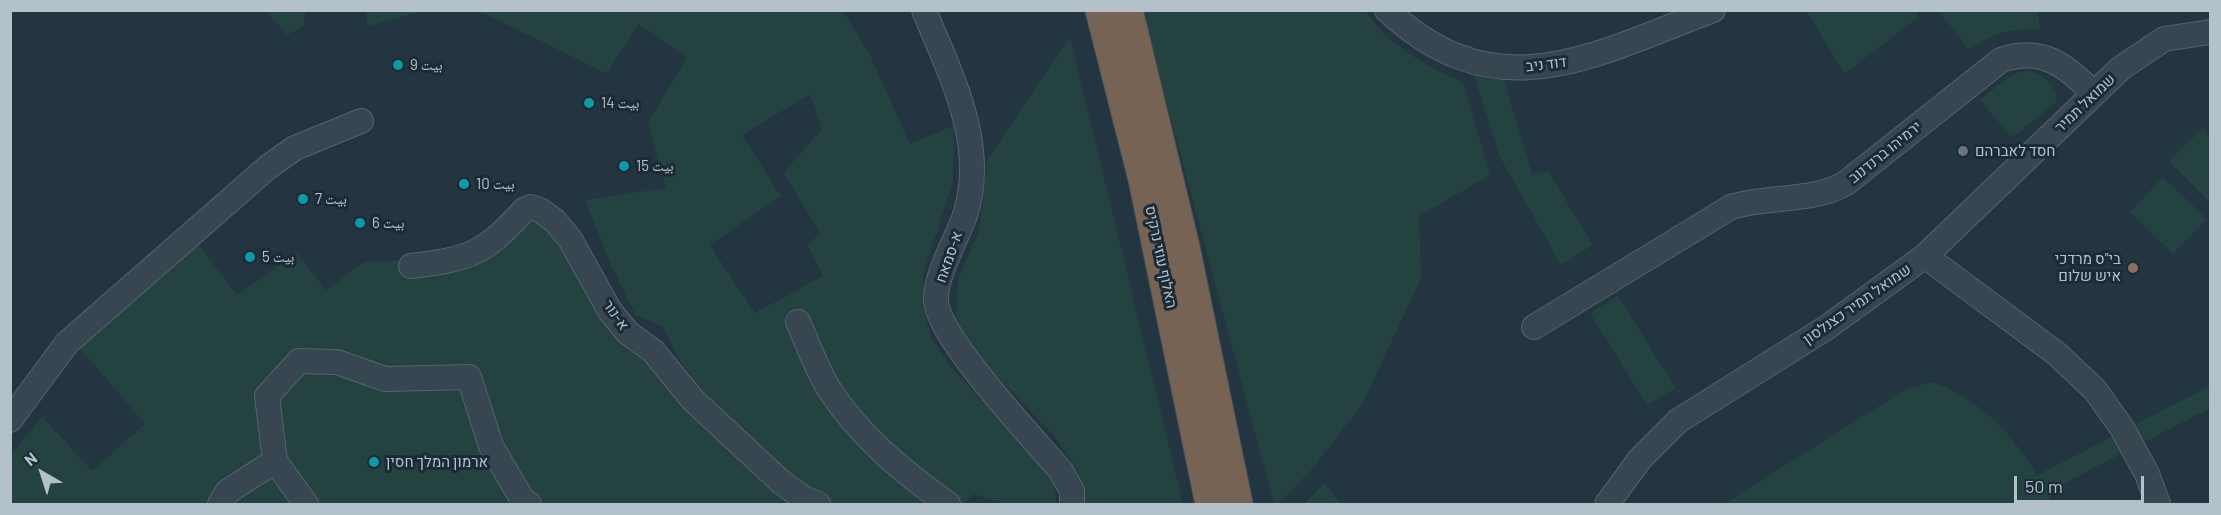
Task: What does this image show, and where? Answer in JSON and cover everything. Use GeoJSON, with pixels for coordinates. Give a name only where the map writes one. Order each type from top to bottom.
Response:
{"type":"FeatureCollection","features":[{"type":"Feature","properties":{"kind":"highway","name":"האלוף עוזי נרקיס"},"geometry":{"type":"LineString","coordinates":[[1102,10],[1145,179],[1212,504]]}},
{"type":"Feature","properties":{"kind":"highway","name":"האלוף עוזי נרקיס"},"geometry":{"type":"LineString","coordinates":[[1126,10],[1183,247],[1236,504]]}},
{"type":"Feature","properties":{"kind":"street","name":"א-סמאח"},"geometry":{"type":"LineString","coordinates":[[924,10],[961,103],[969,132],[971,152],[972,172],[966,213],[946,262],[936,301],[942,323],[960,350],[1061,471],[1072,491],[1072,504]]}},
{"type":"Feature","properties":{"kind":"street","name":"דוד ניב"},"geometry":{"type":"LineString","coordinates":[[1387,10],[1406,28],[1453,57],[1478,65],[1513,68],[1560,64],[1588,57],[1713,10]]}},
{"type":"Feature","properties":{"kind":"street","name":"שמואל תמיר"},"geometry":{"type":"LineString","coordinates":[[1928,256],[2121,68],[2155,44],[2190,34],[2211,32]]}},
{"type":"Feature","properties":{"kind":"street","name":"ירמיהו ברנדנוב"},"geometry":{"type":"LineString","coordinates":[[1534,327],[1717,214],[1745,203],[1822,195],[1846,183],[2001,60],[2023,54],[2036,55],[2071,71],[2094,94]]}},
{"type":"Feature","properties":{"kind":"street"},"geometry":{"type":"LineString","coordinates":[[10,420],[67,343],[268,167],[295,148],[361,121]]}},
{"type":"Feature","properties":{"kind":"street","name":"א-נור"},"geometry":{"type":"LineString","coordinates":[[411,266],[473,254],[489,245],[524,210],[531,207],[540,210],[555,221],[570,239],[610,311],[628,333],[653,351],[693,400],[780,481],[803,498],[818,504]]}},
{"type":"Feature","properties":{"kind":"street","name":"שמואל תמיר כצנלסון"},"geometry":{"type":"LineString","coordinates":[[1607,504],[1640,459],[1678,421],[1826,328],[1928,256],[2057,354],[2095,390],[2122,428],[2147,474],[2158,504]]}},
{"type":"Feature","properties":{"kind":"street"},"geometry":{"type":"LineString","coordinates":[[798,322],[829,388],[864,435],[884,456],[948,504]]}},
{"type":"Feature","properties":{"kind":"street"},"geometry":{"type":"LineString","coordinates":[[306,504],[275,461],[267,396],[299,361],[337,362],[385,379],[469,377],[491,446],[522,500],[529,504]]}},
{"type":"Feature","properties":{"kind":"street"},"geometry":{"type":"LineString","coordinates":[[220,504],[227,492],[275,461]]}},
{"type":"Feature","properties":{"kind":"green space"},"geometry":{"type":"Polygon","coordinates":[[[366,10],[420,10],[420,11],[367,27],[366,10]]]}},
{"type":"Feature","properties":{"kind":"green space"},"geometry":{"type":"Polygon","coordinates":[[[477,10],[843,11],[869,53],[910,144],[954,125],[953,182],[923,274],[923,306],[931,337],[950,365],[1045,471],[1055,485],[1056,504],[1006,504],[973,494],[964,504],[832,504],[775,466],[828,504],[11,504],[11,455],[42,416],[92,471],[145,424],[77,345],[194,239],[237,295],[297,253],[326,290],[364,262],[483,256],[534,200],[613,308],[682,386],[754,448],[705,395],[680,361],[663,327],[635,314],[611,265],[585,200],[666,188],[648,122],[687,57],[638,24],[607,74],[477,10]],[[810,94],[742,135],[781,196],[710,245],[755,313],[823,276],[808,246],[820,232],[783,173],[822,129],[810,94]]]}},
{"type":"Feature","properties":{"kind":"green space"},"geometry":{"type":"Polygon","coordinates":[[[266,11],[306,11],[303,26],[287,35],[266,11]]]}},
{"type":"Feature","properties":{"kind":"green space"},"geometry":{"type":"Polygon","coordinates":[[[1142,11],[1365,11],[1384,34],[1408,53],[1463,82],[1490,175],[1419,216],[1421,278],[1363,403],[1315,466],[1278,504],[1274,504],[1142,11]]]}},
{"type":"Feature","properties":{"kind":"green space"},"geometry":{"type":"Polygon","coordinates":[[[1807,11],[1916,11],[1919,17],[1844,74],[1807,11]]]}},
{"type":"Feature","properties":{"kind":"green space"},"geometry":{"type":"Polygon","coordinates":[[[1939,11],[2038,11],[2040,30],[2003,33],[1986,39],[1969,50],[1939,11]]]}},
{"type":"Feature","properties":{"kind":"green space"},"geometry":{"type":"Polygon","coordinates":[[[1070,37],[1183,504],[1080,504],[1078,471],[1055,437],[965,343],[956,317],[958,279],[979,231],[987,160],[1070,37]]]}},
{"type":"Feature","properties":{"kind":"green space"},"geometry":{"type":"Polygon","coordinates":[[[2031,71],[2047,80],[2057,93],[2056,102],[2012,138],[1980,100],[2014,73],[2031,71]]]}},
{"type":"Feature","properties":{"kind":"green space"},"geometry":{"type":"Polygon","coordinates":[[[1473,73],[1502,73],[1532,174],[1548,171],[1593,245],[1561,265],[1501,159],[1473,73]]]}},
{"type":"Feature","properties":{"kind":"green space"},"geometry":{"type":"Polygon","coordinates":[[[2203,128],[2210,136],[2210,203],[2169,161],[2203,128]]]}},
{"type":"Feature","properties":{"kind":"green space"},"geometry":{"type":"Polygon","coordinates":[[[2163,177],[2207,219],[2173,254],[2130,212],[2163,177]]]}},
{"type":"Feature","properties":{"kind":"green space"},"geometry":{"type":"Polygon","coordinates":[[[1618,296],[1676,388],[1647,405],[1590,313],[1618,296]]]}},
{"type":"Feature","properties":{"kind":"green space"},"geometry":{"type":"Polygon","coordinates":[[[1933,382],[1965,398],[1993,419],[2017,445],[2037,475],[2210,386],[2210,408],[2048,492],[2052,504],[1724,504],[1906,389],[1933,382]]]}},
{"type":"Feature","properties":{"kind":"green space"},"geometry":{"type":"Polygon","coordinates":[[[1324,483],[1341,504],[1304,504],[1324,483]]]}},
{"type":"Feature","properties":{"kind":"place","name":"بيت 9"},"geometry":{"type":"Point","coordinates":[398,65]}},
{"type":"Feature","properties":{"kind":"place","name":"بيت 14"},"geometry":{"type":"Point","coordinates":[589,103]}},
{"type":"Feature","properties":{"kind":"place","name":"חסד לאברהם"},"geometry":{"type":"Point","coordinates":[1963,151]}},
{"type":"Feature","properties":{"kind":"place","name":"بيت 15"},"geometry":{"type":"Point","coordinates":[624,166]}},
{"type":"Feature","properties":{"kind":"place","name":"بيت 10"},"geometry":{"type":"Point","coordinates":[464,184]}},
{"type":"Feature","properties":{"kind":"place","name":"بيت 7"},"geometry":{"type":"Point","coordinates":[303,199]}},
{"type":"Feature","properties":{"kind":"place","name":"بيت 6"},"geometry":{"type":"Point","coordinates":[360,223]}},
{"type":"Feature","properties":{"kind":"place","name":"بيت 5"},"geometry":{"type":"Point","coordinates":[250,257]}},
{"type":"Feature","properties":{"kind":"place","name":"בי\"ס מרדכי איש שלום"},"geometry":{"type":"Point","coordinates":[2133,268]}},
{"type":"Feature","properties":{"kind":"place","name":"ארמון המלך חסין"},"geometry":{"type":"Point","coordinates":[374,462]}}]}
